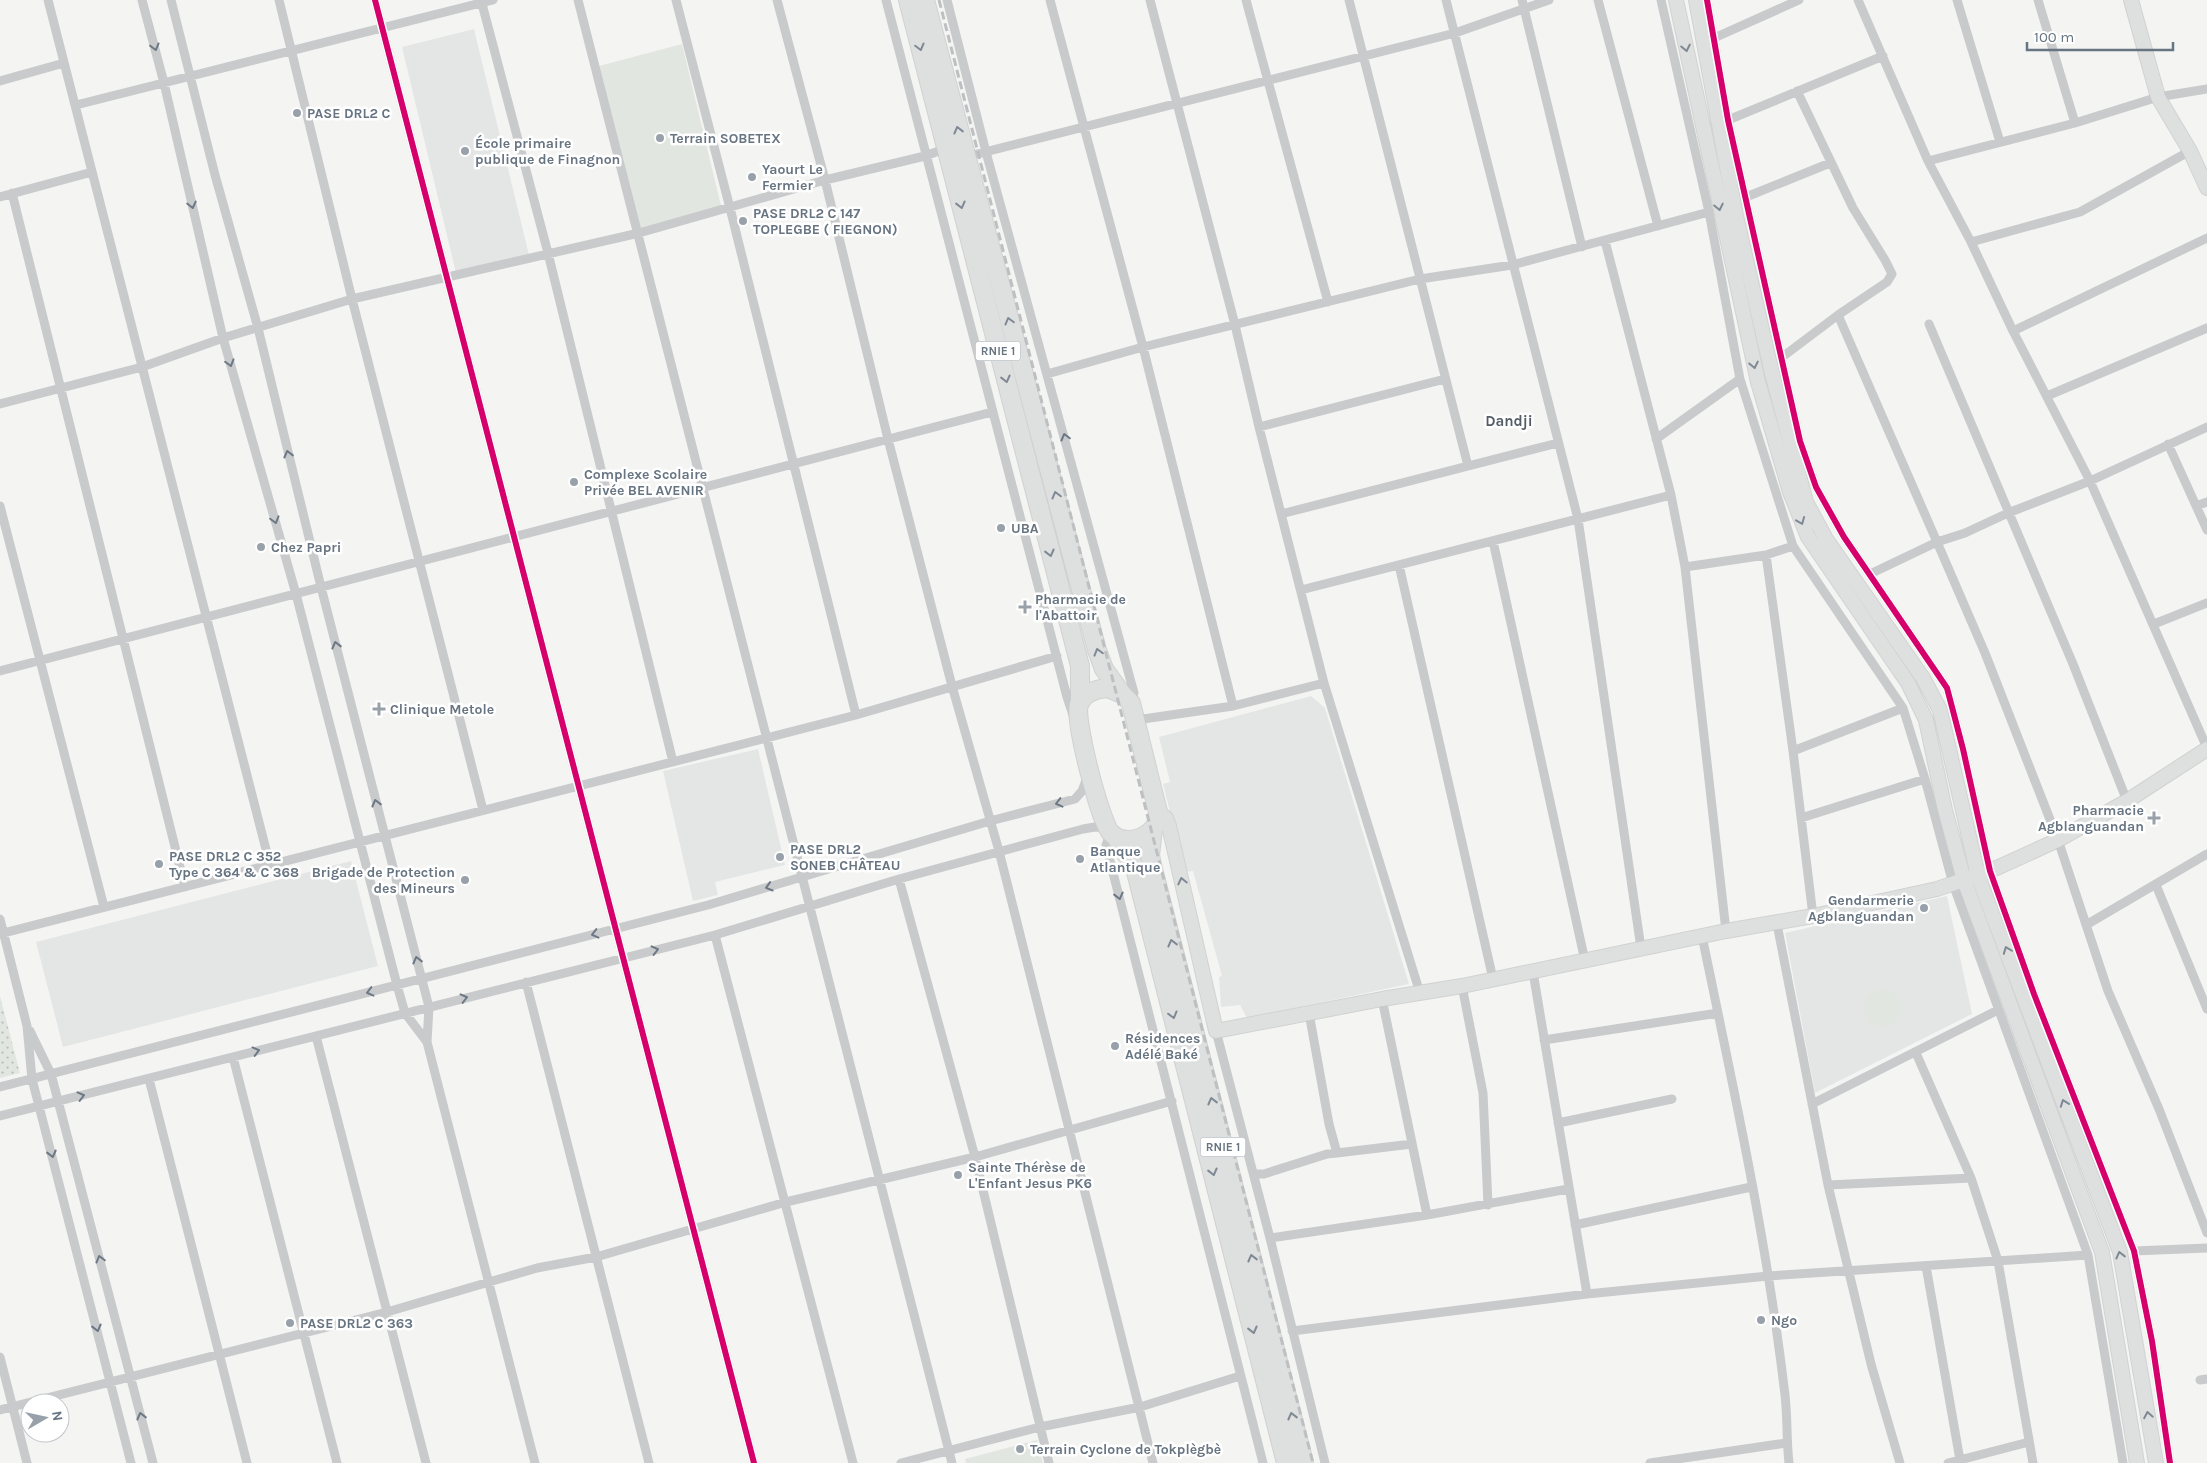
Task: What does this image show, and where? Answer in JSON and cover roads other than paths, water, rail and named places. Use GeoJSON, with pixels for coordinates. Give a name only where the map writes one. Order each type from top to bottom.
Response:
{"type":"FeatureCollection","features":[{"type":"Feature","properties":{"kind":"highway","name":"RNIE 1"},"geometry":{"type":"LineString","coordinates":[[908,0],[1080,666],[1080,703],[1077,710],[1090,771],[1111,832],[1135,868],[1286,1463]]}},
{"type":"Feature","properties":{"kind":"highway","name":"RNIE 1"},"geometry":{"type":"LineString","coordinates":[[925,0],[1097,650],[1104,669],[1130,706],[1158,812],[1158,820],[1152,829],[1150,855],[1156,882],[1304,1463]]}},
{"type":"Feature","properties":{"kind":"highway"},"geometry":{"type":"LineString","coordinates":[[1080,703],[1089,693],[1108,688],[1130,706]]}},
{"type":"Feature","properties":{"kind":"highway"},"geometry":{"type":"LineString","coordinates":[[1111,832],[1128,840],[1135,840],[1149,834],[1152,829]]}},
{"type":"Feature","properties":{"kind":"street"},"geometry":{"type":"LineString","coordinates":[[48,0],[270,865]]}},
{"type":"Feature","properties":{"kind":"street"},"geometry":{"type":"LineString","coordinates":[[142,0],[164,83],[223,338],[296,594],[397,985],[405,1013],[427,1042]]}},
{"type":"Feature","properties":{"kind":"street"},"geometry":{"type":"LineString","coordinates":[[171,0],[215,175],[258,328],[321,587],[429,1007],[427,1042],[535,1463]]}},
{"type":"Feature","properties":{"kind":"street"},"geometry":{"type":"LineString","coordinates":[[279,0],[352,299],[483,810]]}},
{"type":"Feature","properties":{"kind":"street"},"geometry":{"type":"LineString","coordinates":[[374,0],[515,536],[754,1463]]}},
{"type":"Feature","properties":{"kind":"street"},"geometry":{"type":"LineString","coordinates":[[76,105],[481,1],[493,0]]}},
{"type":"Feature","properties":{"kind":"street"},"geometry":{"type":"LineString","coordinates":[[578,0],[952,1463]]}},
{"type":"Feature","properties":{"kind":"street"},"geometry":{"type":"LineString","coordinates":[[676,0],[730,208],[792,464],[856,715]]}},
{"type":"Feature","properties":{"kind":"street"},"geometry":{"type":"LineString","coordinates":[[777,0],[825,180],[888,439],[952,686],[999,851],[1153,1463]]}},
{"type":"Feature","properties":{"kind":"street"},"geometry":{"type":"LineString","coordinates":[[886,0],[925,156],[1069,703],[1079,725]]}},
{"type":"Feature","properties":{"kind":"street"},"geometry":{"type":"LineString","coordinates":[[947,0],[986,152],[1134,693],[1130,706],[1233,706],[1324,683]]}},
{"type":"Feature","properties":{"kind":"street"},"geometry":{"type":"LineString","coordinates":[[1050,0],[1142,348],[1233,706]]}},
{"type":"Feature","properties":{"kind":"street"},"geometry":{"type":"LineString","coordinates":[[1150,0],[1235,325],[1324,683],[1420,992]]}},
{"type":"Feature","properties":{"kind":"street"},"geometry":{"type":"LineString","coordinates":[[1246,0],[1328,302]]}},
{"type":"Feature","properties":{"kind":"street"},"geometry":{"type":"LineString","coordinates":[[1349,0],[1468,466]]}},
{"type":"Feature","properties":{"kind":"street"},"geometry":{"type":"LineString","coordinates":[[1446,0],[1578,519],[1641,948]]}},
{"type":"Feature","properties":{"kind":"street"},"geometry":{"type":"LineString","coordinates":[[965,157],[1455,33],[1523,4],[1550,0]]}},
{"type":"Feature","properties":{"kind":"street"},"geometry":{"type":"LineString","coordinates":[[1598,0],[1658,226]]}},
{"type":"Feature","properties":{"kind":"street"},"geometry":{"type":"LineString","coordinates":[[1661,0],[1709,212],[1740,378],[1793,546],[1903,708],[1925,779],[1971,878],[2034,994],[2134,1251],[2152,1340],[2170,1463]]}},
{"type":"Feature","properties":{"kind":"street"},"geometry":{"type":"LineString","coordinates":[[1676,0],[1758,382],[1790,492],[1808,537],[1908,683],[1926,720],[1945,810],[2120,1252],[2156,1463]]}},
{"type":"Feature","properties":{"kind":"street"},"geometry":{"type":"LineString","coordinates":[[1696,0],[1736,216],[1772,373],[1806,502],[1826,539],[1923,678],[1940,710],[1998,1010],[2088,1255],[2123,1463]]}},
{"type":"Feature","properties":{"kind":"street"},"geometry":{"type":"LineString","coordinates":[[1707,0],[1728,120],[1781,358],[1800,441],[1816,488],[1844,537],[1947,688],[1963,749],[1971,878],[2102,1252],[2137,1463]]}},
{"type":"Feature","properties":{"kind":"street"},"geometry":{"type":"LineString","coordinates":[[1714,38],[1799,0]]}},
{"type":"Feature","properties":{"kind":"street"},"geometry":{"type":"LineString","coordinates":[[1216,1031],[1420,992],[1462,986],[1726,931],[1777,924],[1971,878],[2058,840],[2127,801],[2207,748],[2090,481],[2048,396],[2012,330],[1971,242],[1928,161],[1858,0]]}},
{"type":"Feature","properties":{"kind":"street"},"geometry":{"type":"LineString","coordinates":[[1958,0],[2000,142]]}},
{"type":"Feature","properties":{"kind":"street"},"geometry":{"type":"LineString","coordinates":[[2038,0],[2075,123]]}},
{"type":"Feature","properties":{"kind":"street"},"geometry":{"type":"LineString","coordinates":[[2131,0],[2158,98],[2190,151],[2207,188]]}},
{"type":"Feature","properties":{"kind":"street"},"geometry":{"type":"LineString","coordinates":[[481,1],[548,253],[673,762]]}},
{"type":"Feature","properties":{"kind":"street"},"geometry":{"type":"LineString","coordinates":[[1523,4],[1582,246]]}},
{"type":"Feature","properties":{"kind":"street"},"geometry":{"type":"LineString","coordinates":[[1728,120],[1883,56]]}},
{"type":"Feature","properties":{"kind":"street"},"geometry":{"type":"LineString","coordinates":[[0,81],[64,63]]}},
{"type":"Feature","properties":{"kind":"street"},"geometry":{"type":"LineString","coordinates":[[1928,161],[2075,123],[2158,98],[2207,89]]}},
{"type":"Feature","properties":{"kind":"street"},"geometry":{"type":"LineString","coordinates":[[1781,358],[1838,315],[1887,282],[1892,274],[1886,260],[1853,208],[1797,91]]}},
{"type":"Feature","properties":{"kind":"street"},"geometry":{"type":"LineString","coordinates":[[0,404],[142,368],[223,338],[352,299],[446,279],[548,253],[639,233],[825,180],[925,156],[946,148]]}},
{"type":"Feature","properties":{"kind":"street"},"geometry":{"type":"LineString","coordinates":[[1971,242],[2080,212],[2190,151]]}},
{"type":"Feature","properties":{"kind":"street"},"geometry":{"type":"LineString","coordinates":[[1746,196],[1830,163]]}},
{"type":"Feature","properties":{"kind":"street"},"geometry":{"type":"LineString","coordinates":[[0,196],[92,172]]}},
{"type":"Feature","properties":{"kind":"street"},"geometry":{"type":"LineString","coordinates":[[12,194],[185,887]]}},
{"type":"Feature","properties":{"kind":"street"},"geometry":{"type":"LineString","coordinates":[[1047,374],[1142,348],[1420,279],[1512,265],[1709,212]]}},
{"type":"Feature","properties":{"kind":"street"},"geometry":{"type":"LineString","coordinates":[[2012,330],[2207,238]]}},
{"type":"Feature","properties":{"kind":"street"},"geometry":{"type":"LineString","coordinates":[[1605,241],[1671,495],[1685,568],[1726,931]]}},
{"type":"Feature","properties":{"kind":"street"},"geometry":{"type":"LineString","coordinates":[[1838,315],[1985,652],[2058,840],[2108,991],[2159,1109],[2207,1233]]}},
{"type":"Feature","properties":{"kind":"street"},"geometry":{"type":"LineString","coordinates":[[1929,324],[2073,664],[2127,801]]}},
{"type":"Feature","properties":{"kind":"street"},"geometry":{"type":"LineString","coordinates":[[2048,396],[2207,328]]}},
{"type":"Feature","properties":{"kind":"street"},"geometry":{"type":"LineString","coordinates":[[1656,439],[1740,378]]}},
{"type":"Feature","properties":{"kind":"street"},"geometry":{"type":"LineString","coordinates":[[1259,427],[1446,379]]}},
{"type":"Feature","properties":{"kind":"street"},"geometry":{"type":"LineString","coordinates":[[0,671],[992,412]]}},
{"type":"Feature","properties":{"kind":"street"},"geometry":{"type":"LineString","coordinates":[[1870,574],[1937,542],[1965,533],[2008,513],[2090,481],[2207,427]]}},
{"type":"Feature","properties":{"kind":"street"},"geometry":{"type":"LineString","coordinates":[[1281,514],[1558,443]]}},
{"type":"Feature","properties":{"kind":"street"},"geometry":{"type":"LineString","coordinates":[[2168,444],[2207,530]]}},
{"type":"Feature","properties":{"kind":"street"},"geometry":{"type":"LineString","coordinates":[[1301,590],[1671,495]]}},
{"type":"Feature","properties":{"kind":"street"},"geometry":{"type":"LineString","coordinates":[[2196,506],[2207,502]]}},
{"type":"Feature","properties":{"kind":"street"},"geometry":{"type":"LineString","coordinates":[[0,506],[104,907]]}},
{"type":"Feature","properties":{"kind":"street"},"geometry":{"type":"LineString","coordinates":[[1494,540],[1585,961]]}},
{"type":"Feature","properties":{"kind":"street"},"geometry":{"type":"LineString","coordinates":[[1685,568],[1766,554],[1793,546]]}},
{"type":"Feature","properties":{"kind":"street"},"geometry":{"type":"LineString","coordinates":[[1766,554],[1794,750],[1813,916]]}},
{"type":"Feature","properties":{"kind":"street"},"geometry":{"type":"LineString","coordinates":[[1399,565],[1493,979]]}},
{"type":"Feature","properties":{"kind":"street"},"geometry":{"type":"LineString","coordinates":[[2154,624],[2207,603]]}},
{"type":"Feature","properties":{"kind":"street"},"geometry":{"type":"LineString","coordinates":[[2,934],[856,715],[1057,656]]}},
{"type":"Feature","properties":{"kind":"street"},"geometry":{"type":"LineString","coordinates":[[1794,750],[1903,708]]}},
{"type":"Feature","properties":{"kind":"street"},"geometry":{"type":"LineString","coordinates":[[0,1087],[708,906],[990,821],[1075,799],[1082,791],[1090,771]]}},
{"type":"Feature","properties":{"kind":"street"},"geometry":{"type":"LineString","coordinates":[[1801,818],[1925,779]]}},
{"type":"Feature","properties":{"kind":"street"},"geometry":{"type":"LineString","coordinates":[[1158,812],[1166,818],[1170,826],[1216,1031],[1254,1174],[1325,1463]]}},
{"type":"Feature","properties":{"kind":"street"},"geometry":{"type":"LineString","coordinates":[[0,1116],[715,934],[899,878],[1095,827],[1111,832],[1106,845],[1263,1463]]}},
{"type":"Feature","properties":{"kind":"street"},"geometry":{"type":"LineString","coordinates":[[2086,925],[2207,854]]}},
{"type":"Feature","properties":{"kind":"street"},"geometry":{"type":"LineString","coordinates":[[899,878],[975,1157],[1049,1463]]}},
{"type":"Feature","properties":{"kind":"street"},"geometry":{"type":"LineString","coordinates":[[2156,885],[2207,1009]]}},
{"type":"Feature","properties":{"kind":"street"},"geometry":{"type":"LineString","coordinates":[[0,919],[2,934],[27,1026],[32,1079],[111,1381],[130,1463]]}},
{"type":"Feature","properties":{"kind":"street"},"geometry":{"type":"LineString","coordinates":[[1777,924],[1828,1185],[1871,1364],[1900,1463]]}},
{"type":"Feature","properties":{"kind":"street"},"geometry":{"type":"LineString","coordinates":[[715,934],[853,1463]]}},
{"type":"Feature","properties":{"kind":"street"},"geometry":{"type":"LineString","coordinates":[[1702,936],[1768,1276],[1785,1390],[1786,1443],[1789,1463]]}},
{"type":"Feature","properties":{"kind":"street"},"geometry":{"type":"LineString","coordinates":[[1533,972],[1587,1294]]}},
{"type":"Feature","properties":{"kind":"street"},"geometry":{"type":"LineString","coordinates":[[526,982],[649,1463]]}},
{"type":"Feature","properties":{"kind":"street"},"geometry":{"type":"LineString","coordinates":[[1462,986],[1483,1093],[1488,1205]]}},
{"type":"Feature","properties":{"kind":"street"},"geometry":{"type":"LineString","coordinates":[[1382,999],[1427,1215]]}},
{"type":"Feature","properties":{"kind":"street"},"geometry":{"type":"LineString","coordinates":[[1812,1104],[1998,1010]]}},
{"type":"Feature","properties":{"kind":"street"},"geometry":{"type":"LineString","coordinates":[[1544,1040],[1718,1012]]}},
{"type":"Feature","properties":{"kind":"street"},"geometry":{"type":"LineString","coordinates":[[1309,1013],[1337,1153]]}},
{"type":"Feature","properties":{"kind":"street"},"geometry":{"type":"LineString","coordinates":[[27,1026],[51,1074],[153,1463]]}},
{"type":"Feature","properties":{"kind":"street"},"geometry":{"type":"LineString","coordinates":[[316,1036],[426,1463]]}},
{"type":"Feature","properties":{"kind":"street"},"geometry":{"type":"LineString","coordinates":[[1916,1053],[1971,1178],[1998,1261],[2033,1463]]}},
{"type":"Feature","properties":{"kind":"street"},"geometry":{"type":"LineString","coordinates":[[233,1057],[337,1463]]}},
{"type":"Feature","properties":{"kind":"street"},"geometry":{"type":"LineString","coordinates":[[149,1079],[247,1463]]}},
{"type":"Feature","properties":{"kind":"street"},"geometry":{"type":"LineString","coordinates":[[1558,1123],[1672,1098]]}},
{"type":"Feature","properties":{"kind":"street"},"geometry":{"type":"LineString","coordinates":[[0,1410],[387,1312],[537,1268],[596,1257],[786,1202],[975,1157],[1172,1101]]}},
{"type":"Feature","properties":{"kind":"street"},"geometry":{"type":"LineString","coordinates":[[1254,1174],[1264,1174],[1337,1153],[1412,1144]]}},
{"type":"Feature","properties":{"kind":"street"},"geometry":{"type":"LineString","coordinates":[[1828,1185],[1971,1178]]}},
{"type":"Feature","properties":{"kind":"street"},"geometry":{"type":"LineString","coordinates":[[1575,1225],[1751,1187]]}},
{"type":"Feature","properties":{"kind":"street"},"geometry":{"type":"LineString","coordinates":[[1270,1238],[1488,1205],[1568,1189]]}},
{"type":"Feature","properties":{"kind":"street"},"geometry":{"type":"LineString","coordinates":[[2134,1251],[2207,1248]]}},
{"type":"Feature","properties":{"kind":"street"},"geometry":{"type":"LineString","coordinates":[[1292,1330],[1587,1294],[1768,1276],[2088,1255]]}},
{"type":"Feature","properties":{"kind":"street"},"geometry":{"type":"LineString","coordinates":[[1926,1266],[1960,1460]]}},
{"type":"Feature","properties":{"kind":"street"},"geometry":{"type":"LineString","coordinates":[[2136,1343],[2152,1340]]}},
{"type":"Feature","properties":{"kind":"street"},"geometry":{"type":"LineString","coordinates":[[0,1357],[27,1463]]}},
{"type":"Feature","properties":{"kind":"street"},"geometry":{"type":"LineString","coordinates":[[901,1463],[1040,1428],[1140,1406],[1240,1376]]}},
{"type":"Feature","properties":{"kind":"street"},"geometry":{"type":"LineString","coordinates":[[1948,1463],[2030,1442]]}},
{"type":"Feature","properties":{"kind":"street"},"geometry":{"type":"LineString","coordinates":[[1650,1463],[1702,1460],[1786,1443]]}},
{"type":"Feature","properties":{"kind":"railway"},"geometry":{"type":"LineString","coordinates":[[939,0],[1313,1463]]}},
{"type":"Feature","properties":{"kind":"place","name":"PASE DRL2 C"},"geometry":{"type":"Point","coordinates":[297,113]}},
{"type":"Feature","properties":{"kind":"place","name":"Terrain SOBETEX"},"geometry":{"type":"Point","coordinates":[660,138]}},
{"type":"Feature","properties":{"kind":"place","name":"École primaire publique de Finagnon"},"geometry":{"type":"Point","coordinates":[465,151]}},
{"type":"Feature","properties":{"kind":"place","name":"Yaourt Le Fermier"},"geometry":{"type":"Point","coordinates":[752,177]}},
{"type":"Feature","properties":{"kind":"place","name":"PASE DRL2 C 147 TOPLEGBE ( FIEGNON)"},"geometry":{"type":"Point","coordinates":[743,221]}},
{"type":"Feature","properties":{"kind":"place","name":"Complexe Scolaire Privée BEL AVENIR"},"geometry":{"type":"Point","coordinates":[574,482]}},
{"type":"Feature","properties":{"kind":"place","name":"UBA"},"geometry":{"type":"Point","coordinates":[1001,528]}},
{"type":"Feature","properties":{"kind":"place","name":"Chez Papri"},"geometry":{"type":"Point","coordinates":[261,547]}},
{"type":"Feature","properties":{"kind":"place","name":"Pharmacie de l'Abattoir"},"geometry":{"type":"Point","coordinates":[1025,607]}},
{"type":"Feature","properties":{"kind":"place","name":"Clinique Metole"},"geometry":{"type":"Point","coordinates":[379,709]}},
{"type":"Feature","properties":{"kind":"place","name":"Pharmacie Agblanguandan"},"geometry":{"type":"Point","coordinates":[2154,818]}},
{"type":"Feature","properties":{"kind":"place","name":"PASE DRL2 SONEB CHÂTEAU"},"geometry":{"type":"Point","coordinates":[780,857]}},
{"type":"Feature","properties":{"kind":"place","name":"Banque Atlantique"},"geometry":{"type":"Point","coordinates":[1080,859]}},
{"type":"Feature","properties":{"kind":"place","name":"PASE DRL2 C 352 Type C 364 & C 368"},"geometry":{"type":"Point","coordinates":[159,864]}},
{"type":"Feature","properties":{"kind":"place","name":"Brigade de Protection des Mineurs"},"geometry":{"type":"Point","coordinates":[465,880]}},
{"type":"Feature","properties":{"kind":"place","name":"Gendarmerie Agblanguandan"},"geometry":{"type":"Point","coordinates":[1924,908]}},
{"type":"Feature","properties":{"kind":"place","name":"Résidences Adélé Baké"},"geometry":{"type":"Point","coordinates":[1115,1046]}},
{"type":"Feature","properties":{"kind":"place","name":"Sainte Thérèse de L'Enfant Jesus PK6"},"geometry":{"type":"Point","coordinates":[958,1175]}},
{"type":"Feature","properties":{"kind":"place","name":"Ngo"},"geometry":{"type":"Point","coordinates":[1761,1320]}},
{"type":"Feature","properties":{"kind":"place","name":"PASE DRL2 C 363"},"geometry":{"type":"Point","coordinates":[290,1323]}},
{"type":"Feature","properties":{"kind":"place","name":"Terrain Cyclone de Tokplègbè"},"geometry":{"type":"Point","coordinates":[1020,1449]}},
{"type":"Feature","properties":{"kind":"district","name":"Dandji"},"geometry":{"type":"Point","coordinates":[1509,421]}}]}
